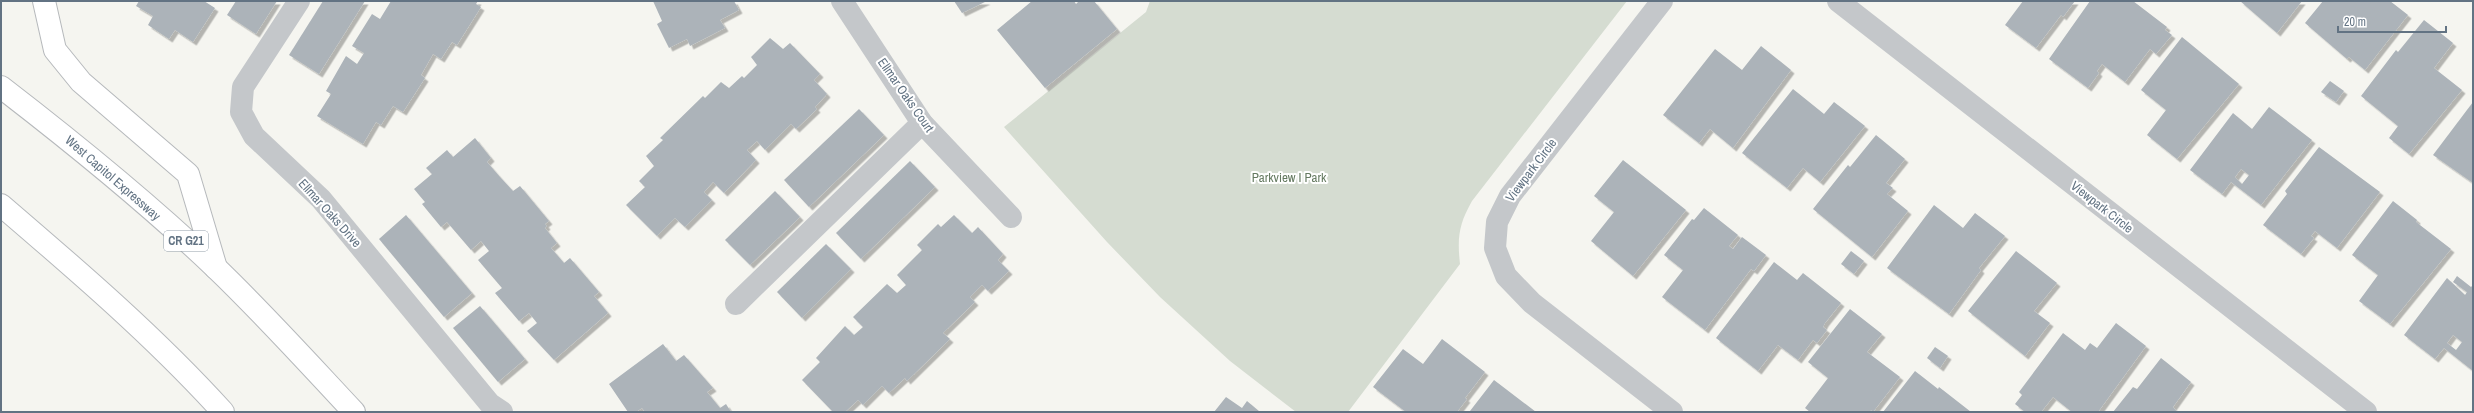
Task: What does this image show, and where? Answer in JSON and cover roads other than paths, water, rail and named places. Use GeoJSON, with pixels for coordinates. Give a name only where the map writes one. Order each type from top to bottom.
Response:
{"type":"FeatureCollection","features":[{"type":"Feature","properties":{"kind":"highway"},"geometry":{"type":"LineString","coordinates":[[44,1],[55,50],[81,82],[188,174],[216,269]]}},
{"type":"Feature","properties":{"kind":"highway","name":"West Capitol Expressway"},"geometry":{"type":"LineString","coordinates":[[1,87],[68,138],[216,269],[354,412]]}},
{"type":"Feature","properties":{"kind":"highway"},"geometry":{"type":"LineString","coordinates":[[1,205],[99,290],[184,369],[223,412]]}},
{"type":"Feature","properties":{"kind":"highway"},"geometry":{"type":"LineString","coordinates":[[184,369],[204,412]]}},
{"type":"Feature","properties":{"kind":"street","name":"Ellmar Oaks Drive"},"geometry":{"type":"LineString","coordinates":[[299,1],[243,87],[241,112],[254,136],[321,199],[490,404],[502,412]]}},
{"type":"Feature","properties":{"kind":"street","name":"Ellmar Oaks Court"},"geometry":{"type":"LineString","coordinates":[[842,1],[922,122],[1011,217]]}},
{"type":"Feature","properties":{"kind":"street","name":"Viewpark Circle"},"geometry":{"type":"LineString","coordinates":[[1662,1],[1510,196],[1497,222],[1495,248],[1506,276],[1532,303],[1672,412]]}},
{"type":"Feature","properties":{"kind":"street","name":"Viewpark Circle"},"geometry":{"type":"LineString","coordinates":[[1838,1],[2366,412]]}},
{"type":"Feature","properties":{"kind":"street"},"geometry":{"type":"LineString","coordinates":[[736,304],[922,122]]}},
{"type":"Feature","properties":{"kind":"park label","name":"Parkview I Park"},"geometry":{"type":"Point","coordinates":[1289,177]}}]}
